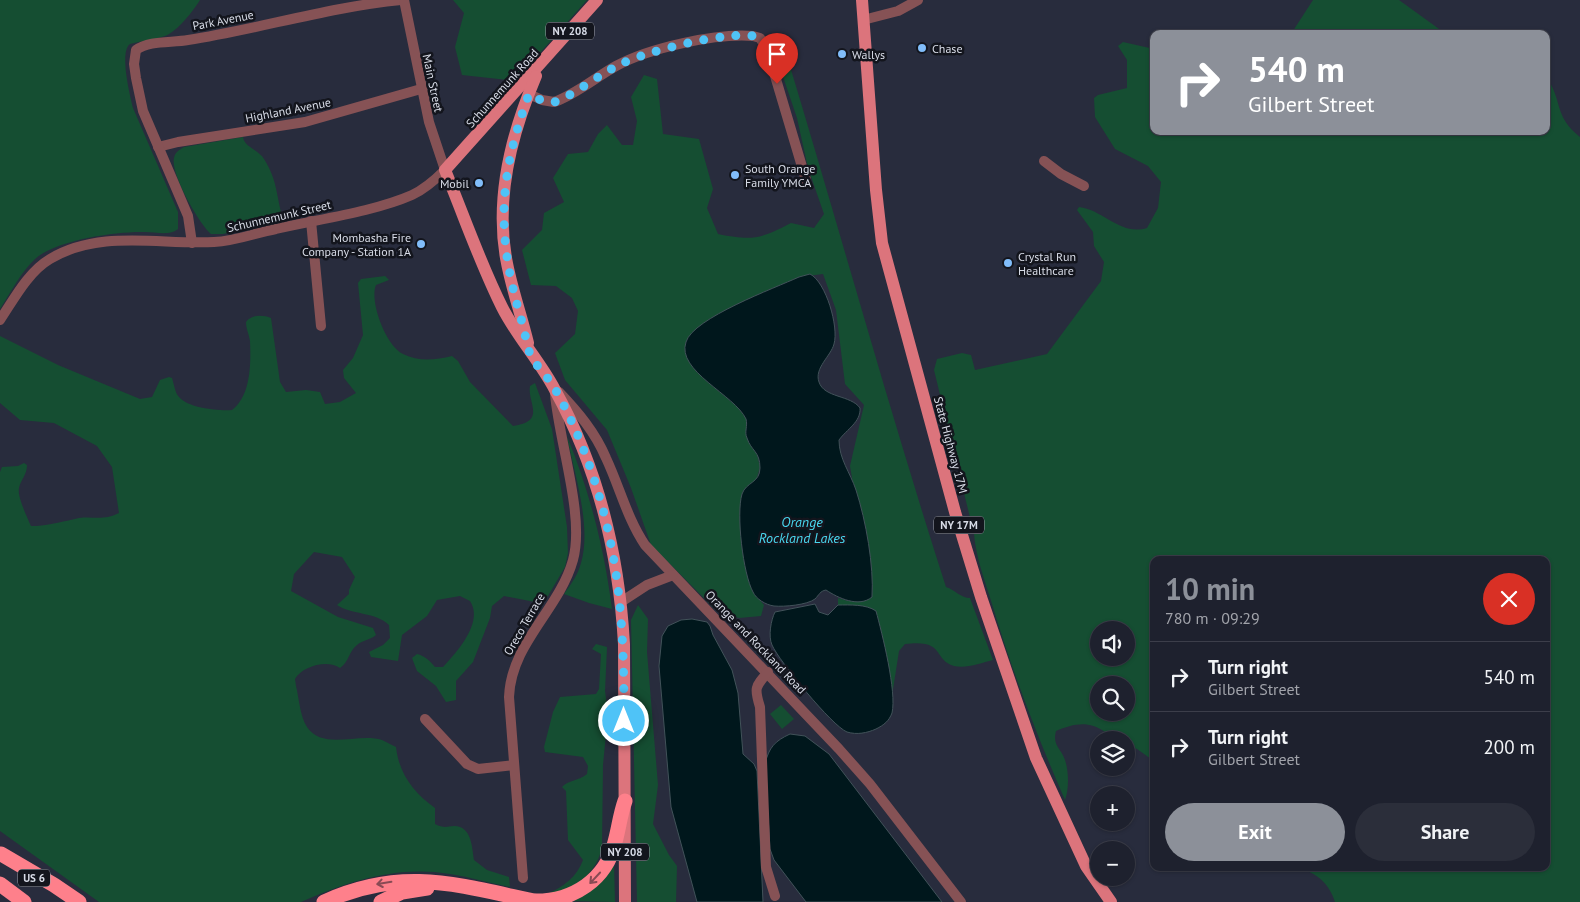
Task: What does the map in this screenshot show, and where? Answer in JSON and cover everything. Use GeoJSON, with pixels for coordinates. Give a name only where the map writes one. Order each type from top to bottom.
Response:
{"type":"FeatureCollection","features":[{"type":"Feature","properties":{"kind":"highway"},"geometry":{"type":"LineString","coordinates":[[324,902],[368,886],[417,880],[450,883],[537,902],[552,901],[571,895],[596,878],[606,866],[613,850],[625,801]]}},
{"type":"Feature","properties":{"kind":"highway"},"geometry":{"type":"LineString","coordinates":[[0,854],[54,885],[78,902]]}},
{"type":"Feature","properties":{"kind":"highway","name":"US 6"},"geometry":{"type":"LineString","coordinates":[[0,854],[67,902]]}},
{"type":"Feature","properties":{"kind":"highway","name":"US 6"},"geometry":{"type":"LineString","coordinates":[[0,884],[24,902]]}},
{"type":"Feature","properties":{"kind":"highway"},"geometry":{"type":"LineString","coordinates":[[381,902],[402,892],[427,888],[451,890],[510,902]]}},
{"type":"Feature","properties":{"kind":"main road","name":"Schunnemunk Road"},"geometry":{"type":"LineString","coordinates":[[445,170],[543,63],[597,0]]}},
{"type":"Feature","properties":{"kind":"main road","name":"State Highway 17M"},"geometry":{"type":"LineString","coordinates":[[862,0],[876,190],[882,243],[955,512],[980,597],[1036,758],[1086,866],[1111,902]]}},
{"type":"Feature","properties":{"kind":"main road","name":"NY 208"},"geometry":{"type":"LineString","coordinates":[[530,352],[509,275],[503,217],[508,162],[529,94],[543,63]]}},
{"type":"Feature","properties":{"kind":"main road","name":"NY 208"},"geometry":{"type":"LineString","coordinates":[[445,170],[495,292],[511,324],[554,388],[575,428],[594,478],[609,531],[621,602],[625,902]]}},
{"type":"Feature","properties":{"kind":"street","name":"Park Avenue"},"geometry":{"type":"LineString","coordinates":[[158,147],[148,125],[138,90],[134,64],[135,53],[138,48],[363,5],[402,0]]}},
{"type":"Feature","properties":{"kind":"street","name":"Main Street"},"geometry":{"type":"LineString","coordinates":[[402,0],[429,122],[445,170]]}},
{"type":"Feature","properties":{"kind":"street"},"geometry":{"type":"LineString","coordinates":[[864,20],[898,11],[918,0]]}},
{"type":"Feature","properties":{"kind":"street"},"geometry":{"type":"LineString","coordinates":[[529,94],[542,100],[554,102],[617,65],[648,53],[700,41],[753,36],[760,38],[768,49],[791,136],[806,180]]}},
{"type":"Feature","properties":{"kind":"street","name":"Highland Avenue"},"geometry":{"type":"LineString","coordinates":[[158,147],[178,142],[305,122],[421,89]]}},
{"type":"Feature","properties":{"kind":"street"},"geometry":{"type":"LineString","coordinates":[[158,147],[188,216],[192,242]]}},
{"type":"Feature","properties":{"kind":"street"},"geometry":{"type":"LineString","coordinates":[[1044,160],[1061,174],[1084,186]]}},
{"type":"Feature","properties":{"kind":"street","name":"Schunnemunk Street"},"geometry":{"type":"LineString","coordinates":[[0,320],[31,276],[50,259],[82,247],[139,240],[226,241],[403,198],[425,188],[445,170]]}},
{"type":"Feature","properties":{"kind":"street"},"geometry":{"type":"LineString","coordinates":[[311,221],[321,326]]}},
{"type":"Feature","properties":{"kind":"street","name":"Orange and Rockland Road"},"geometry":{"type":"LineString","coordinates":[[554,388],[573,406],[596,437],[607,459],[633,526],[646,546],[768,672],[870,784],[961,902]]}},
{"type":"Feature","properties":{"kind":"street","name":"Oreco Terrace"},"geometry":{"type":"LineString","coordinates":[[523,878],[509,698],[513,671],[530,635],[566,577],[575,546],[572,500],[554,388]]}},
{"type":"Feature","properties":{"kind":"street"},"geometry":{"type":"LineString","coordinates":[[621,602],[647,585],[673,575]]}},
{"type":"Feature","properties":{"kind":"street"},"geometry":{"type":"LineString","coordinates":[[768,672],[756,686],[755,693],[760,707],[766,867],[775,896]]}},
{"type":"Feature","properties":{"kind":"street"},"geometry":{"type":"LineString","coordinates":[[425,719],[466,764],[478,769],[514,766]]}},
{"type":"Feature","properties":{"kind":"green space"},"geometry":{"type":"Polygon","coordinates":[[[0,0],[200,0],[175,30],[165,36],[130,44],[125,56],[126,74],[133,108],[178,212],[178,229],[167,233],[133,232],[104,235],[71,242],[44,252],[30,264],[0,309],[0,0]]]}},
{"type":"Feature","properties":{"kind":"green space"},"geometry":{"type":"Polygon","coordinates":[[[453,0],[587,0],[531,63],[508,80],[462,75],[455,47],[464,13],[453,0]]]}},
{"type":"Feature","properties":{"kind":"green space"},"geometry":{"type":"Polygon","coordinates":[[[1313,0],[1399,0],[1440,30],[1294,30],[1313,0]]]}},
{"type":"Feature","properties":{"kind":"green space"},"geometry":{"type":"Polygon","coordinates":[[[1123,42],[1150,48],[1150,135],[1550,135],[1550,83],[1562,115],[1571,129],[1580,137],[1580,902],[1335,902],[1326,884],[1306,871],[1550,871],[1550,556],[1150,556],[1150,758],[1135,748],[1135,731],[1104,731],[1093,726],[1080,724],[1056,731],[1055,740],[1065,760],[1068,775],[1065,800],[1017,679],[984,578],[934,370],[937,359],[962,353],[971,355],[975,370],[1047,354],[1101,281],[1104,262],[1094,246],[1093,232],[1077,210],[1079,207],[1088,209],[1128,229],[1147,228],[1158,208],[1161,182],[1148,166],[1115,149],[1095,117],[1094,98],[1098,95],[1127,88],[1127,60],[1118,46],[1123,42]]]}},
{"type":"Feature","properties":{"kind":"green space"},"geometry":{"type":"Polygon","coordinates":[[[779,52],[786,53],[946,587],[964,597],[970,598],[993,660],[959,667],[947,663],[937,650],[927,644],[905,644],[899,651],[892,696],[882,636],[854,605],[838,605],[838,598],[848,601],[866,601],[860,526],[850,466],[864,405],[845,384],[836,310],[823,274],[799,277],[733,306],[746,409],[760,467],[756,481],[753,592],[764,605],[761,616],[739,618],[717,611],[651,545],[631,488],[607,430],[565,380],[555,353],[575,334],[578,311],[572,298],[556,286],[531,285],[522,250],[542,230],[544,213],[564,202],[553,178],[568,154],[588,152],[598,134],[607,125],[622,145],[633,145],[637,121],[631,97],[644,75],[657,79],[663,134],[699,139],[713,189],[707,208],[718,234],[748,238],[756,237],[791,223],[814,228],[824,214],[808,168],[797,118],[778,62],[779,52]]]}},
{"type":"Feature","properties":{"kind":"green space"},"geometry":{"type":"Polygon","coordinates":[[[243,137],[246,143],[262,156],[269,167],[283,219],[223,234],[211,234],[193,210],[181,186],[176,175],[174,158],[178,151],[184,147],[243,137]]]}},
{"type":"Feature","properties":{"kind":"green space"},"geometry":{"type":"Polygon","coordinates":[[[385,276],[389,280],[376,285],[374,292],[377,312],[385,333],[403,354],[427,360],[452,356],[458,361],[470,382],[513,426],[523,424],[533,416],[530,386],[535,383],[552,429],[567,527],[568,553],[565,567],[548,596],[535,602],[504,596],[492,606],[490,618],[473,662],[456,681],[456,700],[446,702],[436,686],[417,671],[412,658],[417,654],[427,659],[435,667],[443,667],[461,645],[471,627],[474,618],[470,601],[460,596],[437,600],[427,616],[402,635],[398,661],[371,657],[369,652],[383,645],[390,638],[389,625],[378,618],[350,611],[337,605],[349,594],[355,577],[342,557],[314,552],[294,574],[291,591],[338,617],[373,628],[376,635],[357,645],[340,668],[335,665],[322,664],[309,667],[298,674],[295,679],[300,707],[307,727],[314,734],[322,738],[342,740],[373,738],[396,747],[400,766],[409,782],[420,796],[435,808],[435,824],[442,827],[460,827],[464,830],[472,844],[474,860],[487,870],[509,877],[510,887],[450,874],[411,872],[392,873],[355,882],[301,902],[99,902],[0,831],[0,472],[2,467],[18,466],[24,463],[27,465],[19,488],[19,496],[31,526],[36,526],[79,518],[108,517],[119,513],[112,467],[97,446],[54,423],[20,420],[0,403],[0,336],[58,365],[140,399],[152,397],[160,380],[169,377],[172,378],[176,391],[183,401],[211,409],[232,410],[243,396],[248,378],[250,341],[246,322],[254,316],[265,316],[271,318],[280,382],[286,392],[306,390],[320,392],[325,404],[340,402],[356,393],[344,378],[343,370],[353,358],[363,335],[358,283],[361,279],[385,276]]]}},
{"type":"Feature","properties":{"kind":"green space"},"geometry":{"type":"Polygon","coordinates":[[[567,436],[583,478],[595,521],[605,564],[612,609],[564,594],[580,567],[584,548],[581,500],[567,436]]]}},
{"type":"Feature","properties":{"kind":"green space"},"geometry":{"type":"Polygon","coordinates":[[[638,605],[648,619],[647,652],[658,785],[653,824],[677,866],[676,902],[637,902],[631,620],[638,605]]]}},
{"type":"Feature","properties":{"kind":"green space"},"geometry":{"type":"Polygon","coordinates":[[[596,644],[607,647],[605,691],[608,713],[603,765],[602,847],[595,866],[582,880],[566,889],[547,894],[569,881],[577,872],[583,860],[568,840],[566,791],[562,787],[587,774],[588,766],[583,757],[545,752],[544,747],[553,712],[560,697],[596,694],[599,689],[601,654],[592,649],[596,644]]]}},
{"type":"Feature","properties":{"kind":"green space"},"geometry":{"type":"Polygon","coordinates":[[[781,705],[794,719],[782,729],[770,714],[781,705]]]}},
{"type":"Feature","properties":{"kind":"green space"},"geometry":{"type":"Polygon","coordinates":[[[614,863],[615,902],[567,901],[614,863]]]}},
{"type":"Feature","properties":{"kind":"water","name":"Orange Rockland Lakes"},"geometry":{"type":"Polygon","coordinates":[[[810,274],[816,279],[826,295],[835,327],[834,344],[819,372],[819,382],[826,391],[856,404],[860,408],[856,421],[839,440],[839,447],[856,490],[863,515],[872,572],[872,597],[861,602],[855,602],[842,599],[826,590],[807,603],[774,606],[754,595],[746,572],[740,529],[740,503],[746,487],[758,477],[760,462],[746,436],[746,419],[731,401],[698,373],[690,363],[685,353],[686,342],[692,333],[703,323],[719,314],[755,296],[810,274]]]}},
{"type":"Feature","properties":{"kind":"water"},"geometry":{"type":"Polygon","coordinates":[[[815,604],[819,612],[828,615],[838,605],[863,606],[876,611],[888,662],[893,703],[892,713],[889,718],[876,729],[854,733],[847,732],[840,727],[806,692],[772,645],[770,628],[775,612],[815,604]]]}},
{"type":"Feature","properties":{"kind":"water"},"geometry":{"type":"Polygon","coordinates":[[[692,619],[707,622],[710,626],[732,670],[738,693],[743,754],[754,764],[757,771],[763,902],[697,902],[671,807],[659,666],[662,636],[668,626],[681,620],[692,619]]]}},
{"type":"Feature","properties":{"kind":"water"},"geometry":{"type":"Polygon","coordinates":[[[790,734],[805,736],[829,754],[942,902],[806,902],[774,860],[770,849],[765,764],[768,753],[773,745],[790,734]]]}},
{"type":"Feature","properties":{"kind":"place","name":"Chase"},"geometry":{"type":"Point","coordinates":[922,48]}},
{"type":"Feature","properties":{"kind":"place","name":"Wallys"},"geometry":{"type":"Point","coordinates":[842,54]}},
{"type":"Feature","properties":{"kind":"place","name":"South Orange Family YMCA"},"geometry":{"type":"Point","coordinates":[735,175]}},
{"type":"Feature","properties":{"kind":"place","name":"Mobil"},"geometry":{"type":"Point","coordinates":[479,183]}},
{"type":"Feature","properties":{"kind":"place","name":"Mombasha Fire Company - Station 1A"},"geometry":{"type":"Point","coordinates":[421,244]}},
{"type":"Feature","properties":{"kind":"place","name":"Crystal Run Healthcare"},"geometry":{"type":"Point","coordinates":[1008,263]}},
{"type":"Feature","properties":{"kind":"route"},"geometry":{"type":"LineString","coordinates":[[624,721],[624,644],[621,602],[609,531],[594,478],[575,428],[554,388],[530,352],[509,275],[503,213],[504,189],[511,148],[529,94],[550,102],[558,101],[617,65],[670,47],[743,35],[758,37],[768,49],[777,84]]}}]}
